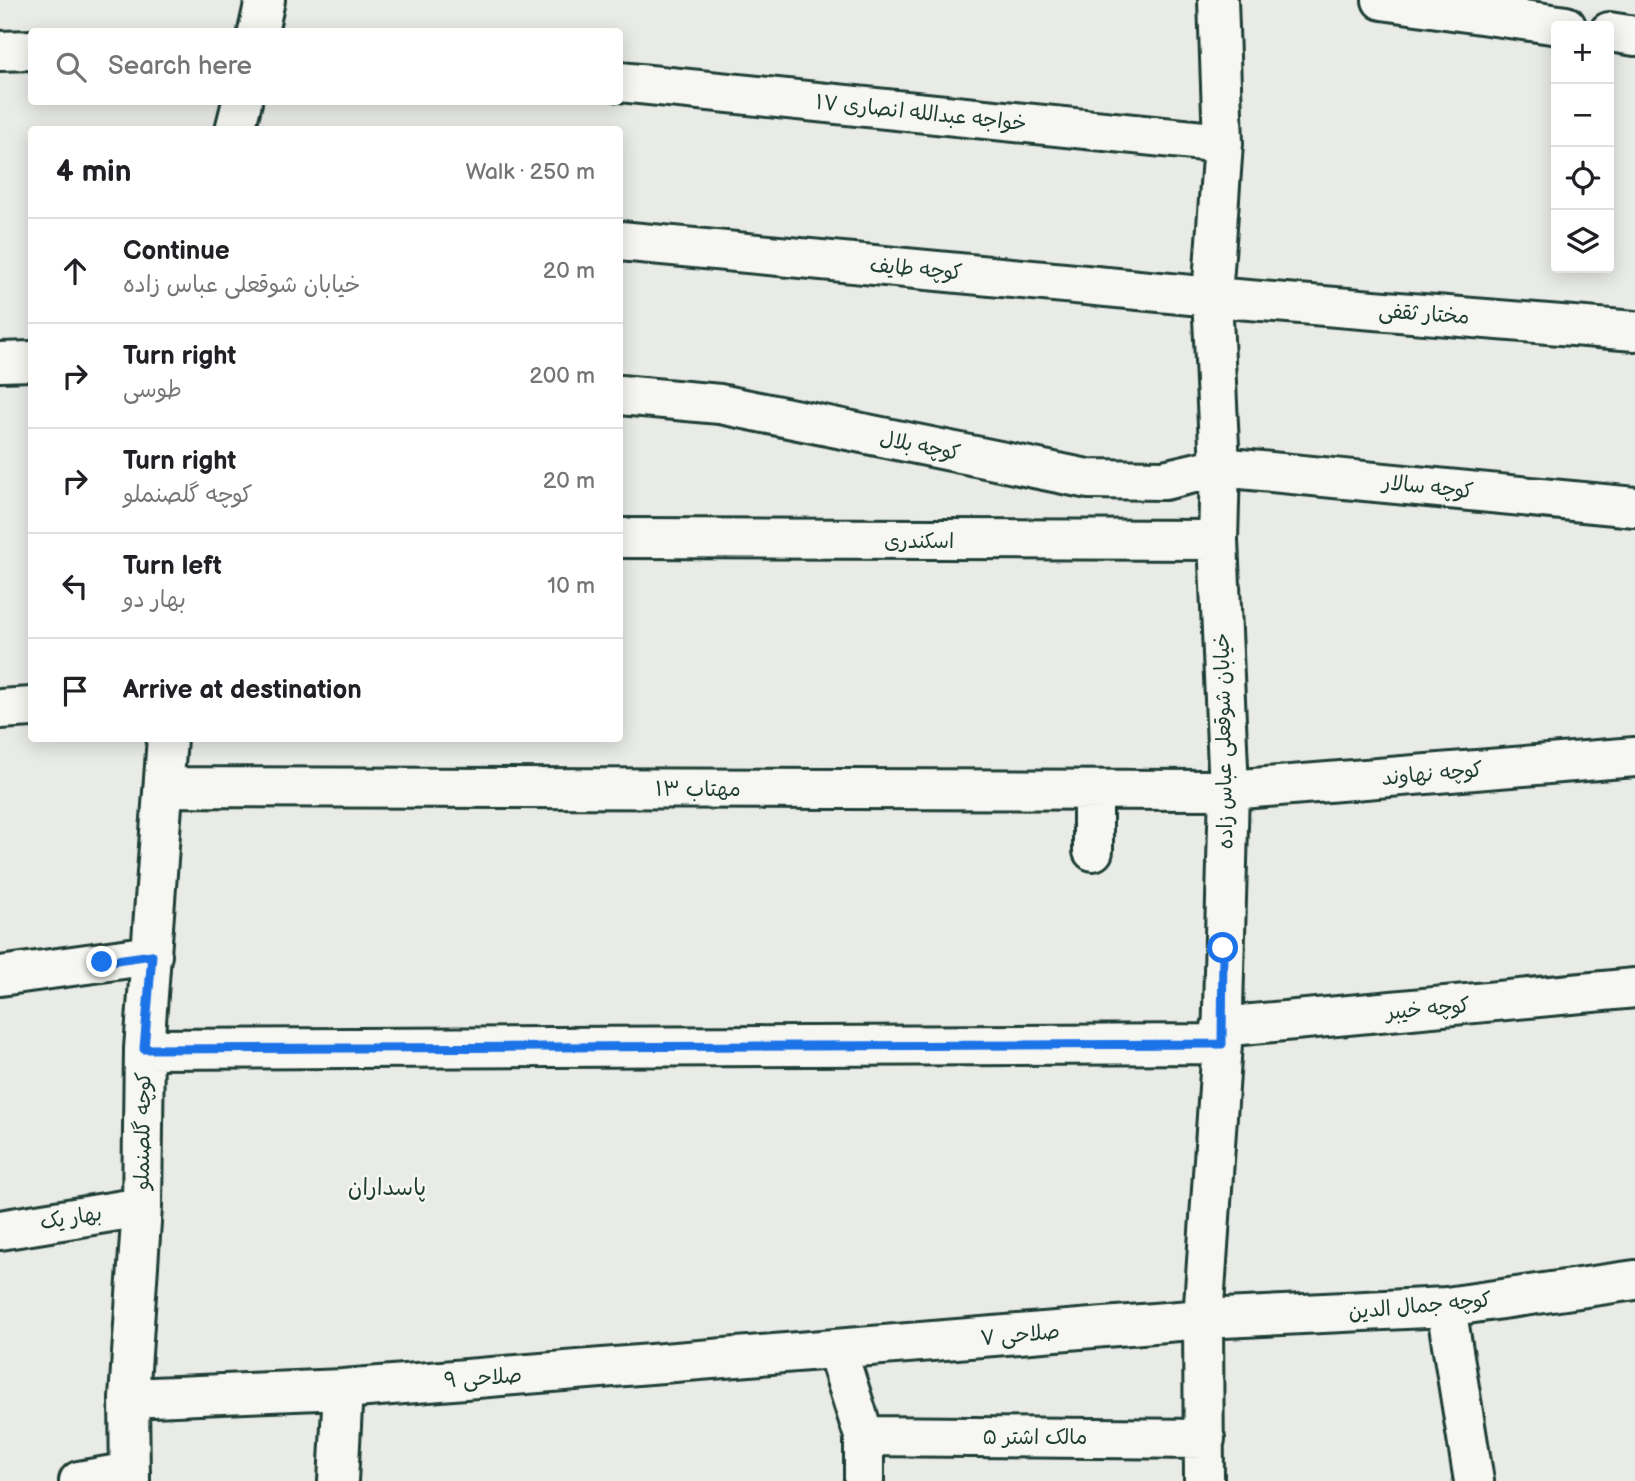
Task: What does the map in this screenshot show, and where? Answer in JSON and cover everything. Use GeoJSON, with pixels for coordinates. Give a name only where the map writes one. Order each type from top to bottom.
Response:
{"type":"FeatureCollection","features":[{"type":"Feature","properties":{"kind":"street"},"geometry":{"type":"LineString","coordinates":[[259,28],[265,0]]}},
{"type":"Feature","properties":{"kind":"street","name":"خیابان شوقعلی عباس زاده"},"geometry":{"type":"LineString","coordinates":[[1204,1481],[1203,1319],[1222,1036],[1229,790],[1218,540],[1220,467],[1212,297],[1223,143],[1218,0]]}},
{"type":"Feature","properties":{"kind":"street"},"geometry":{"type":"LineString","coordinates":[[1382,0],[1551,24]]}},
{"type":"Feature","properties":{"kind":"street"},"geometry":{"type":"LineString","coordinates":[[1614,33],[1635,36]]}},
{"type":"Feature","properties":{"kind":"street"},"geometry":{"type":"LineString","coordinates":[[0,51],[28,50]]}},
{"type":"Feature","properties":{"kind":"street","name":"خواجه عبدالله انصاری ۱۷"},"geometry":{"type":"LineString","coordinates":[[623,82],[1223,143]]}},
{"type":"Feature","properties":{"kind":"street"},"geometry":{"type":"LineString","coordinates":[[236,126],[241,105]]}},
{"type":"Feature","properties":{"kind":"street","name":"کوچه طایف"},"geometry":{"type":"LineString","coordinates":[[623,241],[1212,297]]}},
{"type":"Feature","properties":{"kind":"street","name":"مختار ثقفی"},"geometry":{"type":"LineString","coordinates":[[1212,297],[1635,331]]}},
{"type":"Feature","properties":{"kind":"street"},"geometry":{"type":"LineString","coordinates":[[0,362],[28,361]]}},
{"type":"Feature","properties":{"kind":"street","name":"کوچه بلال"},"geometry":{"type":"LineString","coordinates":[[623,395],[720,404],[1088,479],[1164,480],[1220,467]]}},
{"type":"Feature","properties":{"kind":"street","name":"کوچه سالار"},"geometry":{"type":"LineString","coordinates":[[1220,467],[1635,507]]}},
{"type":"Feature","properties":{"kind":"street","name":"اسکندری"},"geometry":{"type":"LineString","coordinates":[[623,538],[1218,540]]}},
{"type":"Feature","properties":{"kind":"street"},"geometry":{"type":"LineString","coordinates":[[0,709],[28,708]]}},
{"type":"Feature","properties":{"kind":"street","name":"کوچه گلصنملو"},"geometry":{"type":"LineString","coordinates":[[130,1477],[129,1398],[142,1207],[144,1049],[166,787],[167,742]]}},
{"type":"Feature","properties":{"kind":"street","name":"کوچه نهاوند"},"geometry":{"type":"LineString","coordinates":[[1229,790],[1635,757]]}},
{"type":"Feature","properties":{"kind":"street","name":"مهتاب ۱۳"},"geometry":{"type":"LineString","coordinates":[[166,787],[1229,790]]}},
{"type":"Feature","properties":{"kind":"street"},"geometry":{"type":"LineString","coordinates":[[1093,790],[1093,851]]}},
{"type":"Feature","properties":{"kind":"street"},"geometry":{"type":"LineString","coordinates":[[0,976],[152,955]]}},
{"type":"Feature","properties":{"kind":"street","name":"کوچه خیبر"},"geometry":{"type":"LineString","coordinates":[[144,1049],[1222,1036],[1635,988]]}},
{"type":"Feature","properties":{"kind":"street","name":"بهار یک"},"geometry":{"type":"LineString","coordinates":[[0,1230],[142,1207]]}},
{"type":"Feature","properties":{"kind":"street","name":"کوچه جمال الدین"},"geometry":{"type":"LineString","coordinates":[[1203,1319],[1446,1307],[1635,1280]]}},
{"type":"Feature","properties":{"kind":"street"},"geometry":{"type":"LineString","coordinates":[[1446,1307],[1474,1481]]}},
{"type":"Feature","properties":{"kind":"street","name":"صلاحی ۷"},"geometry":{"type":"LineString","coordinates":[[837,1351],[1203,1319]]}},
{"type":"Feature","properties":{"kind":"street"},"geometry":{"type":"LineString","coordinates":[[837,1351],[864,1436],[864,1481]]}},
{"type":"Feature","properties":{"kind":"street","name":"صلاحی ۹"},"geometry":{"type":"LineString","coordinates":[[129,1398],[343,1389],[837,1351]]}},
{"type":"Feature","properties":{"kind":"street"},"geometry":{"type":"LineString","coordinates":[[338,1481],[343,1389]]}},
{"type":"Feature","properties":{"kind":"street","name":"مالک اشتر ۵"},"geometry":{"type":"LineString","coordinates":[[864,1436],[1205,1438]]}},
{"type":"Feature","properties":{"kind":"street"},"geometry":{"type":"LineString","coordinates":[[79,1481],[130,1477]]}},
{"type":"Feature","properties":{"kind":"district","name":"پاسداران"},"geometry":{"type":"Point","coordinates":[387,1188]}},
{"type":"Feature","properties":{"kind":"route"},"geometry":{"type":"LineString","coordinates":[[102,962],[152,955],[144,1049],[1222,1044],[1223,948]]}}]}
